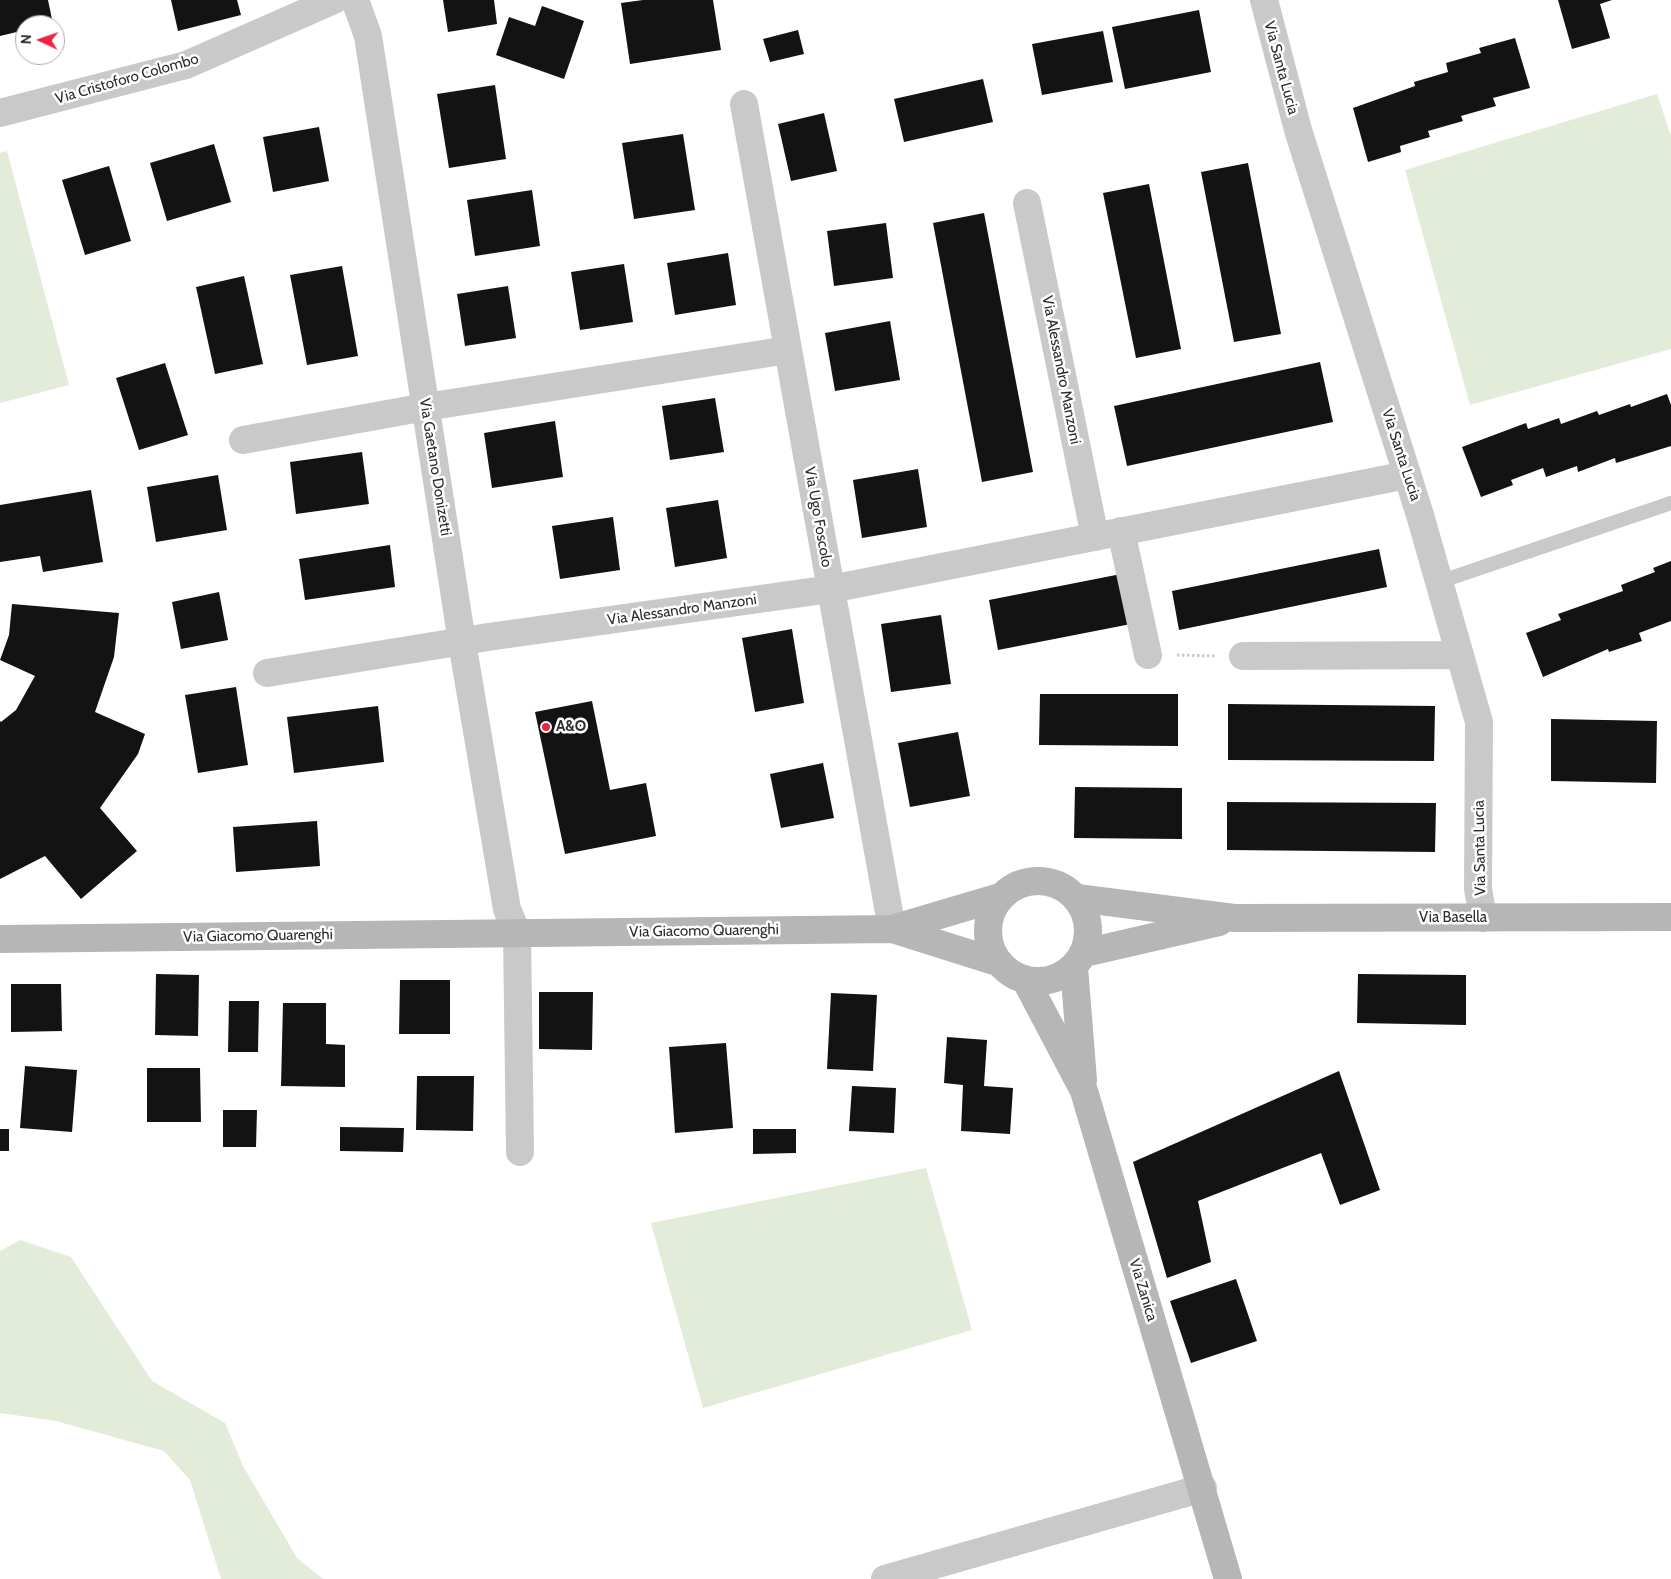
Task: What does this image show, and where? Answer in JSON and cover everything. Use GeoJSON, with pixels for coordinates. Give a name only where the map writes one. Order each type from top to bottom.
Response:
{"type":"FeatureCollection","features":[{"type":"Feature","properties":{"kind":"street","name":"Via Cristoforo Colombo"},"geometry":{"type":"LineString","coordinates":[[0,113],[186,65],[334,0]]}},
{"type":"Feature","properties":{"kind":"street","name":"Via Gaetano Donizetti"},"geometry":{"type":"LineString","coordinates":[[355,0],[368,36],[462,642],[507,909],[517,933]]}},
{"type":"Feature","properties":{"kind":"street","name":"Via Santa Lucia"},"geometry":{"type":"LineString","coordinates":[[1264,0],[1298,130],[1408,475],[1479,722],[1478,889],[1483,918]]}},
{"type":"Feature","properties":{"kind":"street","name":"Via Ugo Foscolo"},"geometry":{"type":"LineString","coordinates":[[744,104],[892,930]]}},
{"type":"Feature","properties":{"kind":"street","name":"Via Alessandro Manzoni"},"geometry":{"type":"LineString","coordinates":[[1027,203],[1094,537]]}},
{"type":"Feature","properties":{"kind":"street"},"geometry":{"type":"LineString","coordinates":[[243,440],[426,407],[788,350]]}},
{"type":"Feature","properties":{"kind":"street","name":"Via Alessandro Manzoni"},"geometry":{"type":"LineString","coordinates":[[267,673],[462,642],[831,589],[1408,475]]}},
{"type":"Feature","properties":{"kind":"street"},"geometry":{"type":"LineString","coordinates":[[1122,531],[1148,655]]}},
{"type":"Feature","properties":{"kind":"street"},"geometry":{"type":"LineString","coordinates":[[1243,656],[1460,654]]}},
{"type":"Feature","properties":{"kind":"street"},"geometry":{"type":"LineString","coordinates":[[1030,881],[1047,881],[1064,887],[1077,898],[1084,910],[1088,924],[1088,939],[1079,960],[1063,975],[1051,980],[1025,979],[1011,973],[1000,963],[992,950],[988,930],[993,909],[1000,897],[1014,886],[1030,881]]}},
{"type":"Feature","properties":{"kind":"street","name":"Via Giacomo Quarenghi"},"geometry":{"type":"LineString","coordinates":[[0,939],[892,930],[1000,897]]}},
{"type":"Feature","properties":{"kind":"street","name":"Via Basella"},"geometry":{"type":"LineString","coordinates":[[1077,898],[1234,918],[1671,917]]}},
{"type":"Feature","properties":{"kind":"street","name":"Via Basella"},"geometry":{"type":"LineString","coordinates":[[1079,960],[1234,918]]}},
{"type":"Feature","properties":{"kind":"street","name":"Via Giacomo Quarenghi"},"geometry":{"type":"LineString","coordinates":[[892,930],[1000,963]]}},
{"type":"Feature","properties":{"kind":"street"},"geometry":{"type":"LineString","coordinates":[[517,933],[520,1152]]}},
{"type":"Feature","properties":{"kind":"street","name":"Via Zanica"},"geometry":{"type":"LineString","coordinates":[[1079,960],[1084,1092]]}},
{"type":"Feature","properties":{"kind":"street","name":"Via Zanica"},"geometry":{"type":"LineString","coordinates":[[1025,979],[1084,1092],[1203,1488],[1228,1579]]}},
{"type":"Feature","properties":{"kind":"street"},"geometry":{"type":"LineString","coordinates":[[896,1577],[1203,1488]]}},
{"type":"Feature","properties":{"kind":"lane"},"geometry":{"type":"LineString","coordinates":[[1439,582],[1671,503]]}},
{"type":"Feature","properties":{"kind":"path"},"geometry":{"type":"LineString","coordinates":[[1148,655],[1243,656]]}},
{"type":"Feature","properties":{"kind":"green space"},"geometry":{"type":"Polygon","coordinates":[[[1657,94],[1671,136],[1671,349],[1470,405],[1405,170],[1657,94]]]}},
{"type":"Feature","properties":{"kind":"green space"},"geometry":{"type":"Polygon","coordinates":[[[7,151],[69,385],[0,403],[0,153],[7,151]]]}},
{"type":"Feature","properties":{"kind":"green space"},"geometry":{"type":"Polygon","coordinates":[[[926,1168],[972,1330],[703,1408],[651,1223],[926,1168]]]}},
{"type":"Feature","properties":{"kind":"green space"},"geometry":{"type":"Polygon","coordinates":[[[20,1240],[71,1257],[152,1381],[225,1423],[243,1466],[297,1558],[323,1579],[221,1579],[190,1480],[164,1451],[56,1421],[0,1413],[0,1251],[20,1240]]]}},
{"type":"Feature","properties":{"kind":"building"},"geometry":{"type":"Polygon","coordinates":[[[0,0],[48,0],[51,15],[15,15],[15,32],[0,36],[0,0]]]}},
{"type":"Feature","properties":{"kind":"building"},"geometry":{"type":"Polygon","coordinates":[[[171,0],[237,0],[241,15],[178,31],[171,0]]]}},
{"type":"Feature","properties":{"kind":"building"},"geometry":{"type":"Polygon","coordinates":[[[443,0],[494,0],[497,24],[448,32],[443,0]]]}},
{"type":"Feature","properties":{"kind":"building"},"geometry":{"type":"Polygon","coordinates":[[[643,0],[713,0],[721,50],[630,64],[621,3],[643,0]]]}},
{"type":"Feature","properties":{"kind":"building"},"geometry":{"type":"Polygon","coordinates":[[[1558,0],[1612,0],[1600,4],[1610,38],[1572,49],[1558,0]]]}},
{"type":"Feature","properties":{"kind":"building"},"geometry":{"type":"Polygon","coordinates":[[[542,6],[584,21],[564,79],[496,55],[509,17],[535,26],[542,6]]]}},
{"type":"Feature","properties":{"kind":"building"},"geometry":{"type":"Polygon","coordinates":[[[1199,10],[1211,72],[1125,89],[1112,27],[1199,10]]]}},
{"type":"Feature","properties":{"kind":"building"},"geometry":{"type":"Polygon","coordinates":[[[798,30],[804,54],[770,62],[763,39],[798,30]]]}},
{"type":"Feature","properties":{"kind":"building"},"geometry":{"type":"Polygon","coordinates":[[[1103,31],[1113,82],[1042,95],[1032,44],[1103,31]]]}},
{"type":"Feature","properties":{"kind":"building"},"geometry":{"type":"Polygon","coordinates":[[[1515,38],[1530,88],[1493,98],[1496,106],[1461,116],[1463,121],[1428,131],[1430,137],[1400,146],[1401,152],[1368,162],[1353,108],[1415,86],[1414,82],[1448,72],[1446,63],[1481,53],[1479,48],[1515,38]]]}},
{"type":"Feature","properties":{"kind":"building"},"geometry":{"type":"Polygon","coordinates":[[[983,79],[993,122],[904,142],[894,99],[983,79]]]}},
{"type":"Feature","properties":{"kind":"building"},"geometry":{"type":"Polygon","coordinates":[[[495,85],[506,159],[449,168],[437,94],[495,85]]]}},
{"type":"Feature","properties":{"kind":"building"},"geometry":{"type":"Polygon","coordinates":[[[824,113],[837,171],[791,181],[778,124],[824,113]]]}},
{"type":"Feature","properties":{"kind":"building"},"geometry":{"type":"Polygon","coordinates":[[[319,127],[329,181],[273,192],[263,137],[319,127]]]}},
{"type":"Feature","properties":{"kind":"building"},"geometry":{"type":"Polygon","coordinates":[[[683,134],[695,210],[634,219],[622,143],[683,134]]]}},
{"type":"Feature","properties":{"kind":"building"},"geometry":{"type":"Polygon","coordinates":[[[214,144],[231,202],[167,221],[150,163],[214,144]]]}},
{"type":"Feature","properties":{"kind":"building"},"geometry":{"type":"Polygon","coordinates":[[[1248,163],[1281,334],[1234,342],[1201,172],[1248,163]]]}},
{"type":"Feature","properties":{"kind":"building"},"geometry":{"type":"Polygon","coordinates":[[[109,166],[131,241],[85,255],[62,180],[109,166]]]}},
{"type":"Feature","properties":{"kind":"building"},"geometry":{"type":"Polygon","coordinates":[[[1149,184],[1181,349],[1136,358],[1103,193],[1149,184]]]}},
{"type":"Feature","properties":{"kind":"building"},"geometry":{"type":"Polygon","coordinates":[[[532,190],[540,246],[475,256],[467,200],[532,190]]]}},
{"type":"Feature","properties":{"kind":"building"},"geometry":{"type":"Polygon","coordinates":[[[984,213],[1033,472],[982,482],[933,223],[984,213]]]}},
{"type":"Feature","properties":{"kind":"building"},"geometry":{"type":"Polygon","coordinates":[[[886,223],[893,278],[834,286],[827,231],[886,223]]]}},
{"type":"Feature","properties":{"kind":"building"},"geometry":{"type":"Polygon","coordinates":[[[728,253],[736,305],[675,315],[667,263],[728,253]]]}},
{"type":"Feature","properties":{"kind":"building"},"geometry":{"type":"Polygon","coordinates":[[[624,264],[633,322],[580,330],[571,272],[624,264]]]}},
{"type":"Feature","properties":{"kind":"building"},"geometry":{"type":"Polygon","coordinates":[[[342,266],[358,356],[307,365],[290,275],[342,266]]]}},
{"type":"Feature","properties":{"kind":"building"},"geometry":{"type":"Polygon","coordinates":[[[244,276],[263,364],[215,374],[196,287],[244,276]]]}},
{"type":"Feature","properties":{"kind":"building"},"geometry":{"type":"Polygon","coordinates":[[[508,286],[516,338],[465,346],[457,294],[508,286]]]}},
{"type":"Feature","properties":{"kind":"building"},"geometry":{"type":"Polygon","coordinates":[[[890,321],[900,380],[835,391],[825,333],[890,321]]]}},
{"type":"Feature","properties":{"kind":"building"},"geometry":{"type":"Polygon","coordinates":[[[1320,362],[1333,422],[1127,466],[1114,406],[1320,362]]]}},
{"type":"Feature","properties":{"kind":"building"},"geometry":{"type":"Polygon","coordinates":[[[165,363],[188,435],[139,450],[116,378],[165,363]]]}},
{"type":"Feature","properties":{"kind":"building"},"geometry":{"type":"Polygon","coordinates":[[[1667,394],[1671,405],[1671,446],[1616,463],[1615,458],[1578,472],[1577,466],[1546,477],[1543,468],[1511,480],[1513,485],[1481,497],[1462,447],[1526,423],[1528,429],[1559,418],[1561,424],[1597,411],[1599,415],[1630,404],[1631,407],[1667,394]]]}},
{"type":"Feature","properties":{"kind":"building"},"geometry":{"type":"Polygon","coordinates":[[[715,398],[724,452],[670,460],[662,406],[715,398]]]}},
{"type":"Feature","properties":{"kind":"building"},"geometry":{"type":"Polygon","coordinates":[[[555,421],[563,477],[492,488],[484,433],[555,421]]]}},
{"type":"Feature","properties":{"kind":"building"},"geometry":{"type":"Polygon","coordinates":[[[362,452],[369,504],[296,514],[290,462],[362,452]]]}},
{"type":"Feature","properties":{"kind":"building"},"geometry":{"type":"Polygon","coordinates":[[[918,469],[927,527],[862,538],[853,480],[918,469]]]}},
{"type":"Feature","properties":{"kind":"building"},"geometry":{"type":"Polygon","coordinates":[[[218,475],[227,530],[156,542],[147,487],[218,475]]]}},
{"type":"Feature","properties":{"kind":"building"},"geometry":{"type":"Polygon","coordinates":[[[91,490],[103,562],[43,572],[40,556],[0,562],[0,505],[91,490]]]}},
{"type":"Feature","properties":{"kind":"building"},"geometry":{"type":"Polygon","coordinates":[[[718,500],[727,558],[675,567],[666,508],[718,500]]]}},
{"type":"Feature","properties":{"kind":"building"},"geometry":{"type":"Polygon","coordinates":[[[613,517],[620,570],[560,579],[552,526],[613,517]]]}},
{"type":"Feature","properties":{"kind":"building"},"geometry":{"type":"Polygon","coordinates":[[[390,545],[395,587],[305,600],[299,559],[390,545]]]}},
{"type":"Feature","properties":{"kind":"building"},"geometry":{"type":"Polygon","coordinates":[[[1379,549],[1387,587],[1179,630],[1172,591],[1379,549]]]}},
{"type":"Feature","properties":{"kind":"building"},"geometry":{"type":"Polygon","coordinates":[[[1671,561],[1671,621],[1639,633],[1642,641],[1609,652],[1608,649],[1543,677],[1526,633],[1561,620],[1558,614],[1623,591],[1621,585],[1655,572],[1653,568],[1671,561]]]}},
{"type":"Feature","properties":{"kind":"building"},"geometry":{"type":"Polygon","coordinates":[[[1121,574],[1131,624],[998,650],[989,600],[1121,574]]]}},
{"type":"Feature","properties":{"kind":"building"},"geometry":{"type":"Polygon","coordinates":[[[219,592],[228,640],[181,649],[172,602],[219,592]]]}},
{"type":"Feature","properties":{"kind":"building"},"geometry":{"type":"Polygon","coordinates":[[[12,604],[119,613],[114,657],[95,712],[145,734],[138,754],[100,808],[137,851],[81,899],[45,856],[0,879],[0,721],[16,710],[35,676],[0,660],[9,635],[12,604]]]}},
{"type":"Feature","properties":{"kind":"building"},"geometry":{"type":"Polygon","coordinates":[[[941,615],[951,684],[891,692],[881,624],[941,615]]]}},
{"type":"Feature","properties":{"kind":"building"},"geometry":{"type":"Polygon","coordinates":[[[792,629],[804,703],[755,712],[742,638],[792,629]]]}},
{"type":"Feature","properties":{"kind":"building"},"geometry":{"type":"Polygon","coordinates":[[[236,687],[248,765],[198,773],[185,695],[236,687]]]}},
{"type":"Feature","properties":{"kind":"building"},"geometry":{"type":"Polygon","coordinates":[[[1040,694],[1178,694],[1178,746],[1039,745],[1040,694]]]}},
{"type":"Feature","properties":{"kind":"building"},"geometry":{"type":"Polygon","coordinates":[[[592,701],[610,790],[646,783],[656,836],[565,854],[535,712],[592,701]]]}},
{"type":"Feature","properties":{"kind":"building"},"geometry":{"type":"Polygon","coordinates":[[[1228,704],[1435,706],[1434,761],[1228,760],[1228,704]]]}},
{"type":"Feature","properties":{"kind":"building"},"geometry":{"type":"Polygon","coordinates":[[[378,706],[384,762],[294,773],[287,717],[378,706]]]}},
{"type":"Feature","properties":{"kind":"building"},"geometry":{"type":"Polygon","coordinates":[[[1551,719],[1657,721],[1656,783],[1551,781],[1551,719]]]}},
{"type":"Feature","properties":{"kind":"building"},"geometry":{"type":"Polygon","coordinates":[[[958,732],[970,796],[910,807],[898,743],[958,732]]]}},
{"type":"Feature","properties":{"kind":"building"},"geometry":{"type":"Polygon","coordinates":[[[823,763],[834,818],[781,828],[770,774],[823,763]]]}},
{"type":"Feature","properties":{"kind":"building"},"geometry":{"type":"Polygon","coordinates":[[[1075,787],[1182,788],[1182,839],[1074,838],[1075,787]]]}},
{"type":"Feature","properties":{"kind":"building"},"geometry":{"type":"Polygon","coordinates":[[[1227,802],[1436,803],[1435,852],[1227,850],[1227,802]]]}},
{"type":"Feature","properties":{"kind":"building"},"geometry":{"type":"Polygon","coordinates":[[[317,821],[320,866],[236,872],[233,827],[317,821]]]}},
{"type":"Feature","properties":{"kind":"building"},"geometry":{"type":"Polygon","coordinates":[[[156,974],[199,975],[198,1036],[155,1035],[156,974]]]}},
{"type":"Feature","properties":{"kind":"building"},"geometry":{"type":"Polygon","coordinates":[[[1358,974],[1466,975],[1466,1025],[1357,1023],[1358,974]]]}},
{"type":"Feature","properties":{"kind":"building"},"geometry":{"type":"Polygon","coordinates":[[[400,980],[450,980],[450,1034],[399,1034],[400,980]]]}},
{"type":"Feature","properties":{"kind":"building"},"geometry":{"type":"Polygon","coordinates":[[[11,984],[61,984],[62,1031],[11,1032],[11,984]]]}},
{"type":"Feature","properties":{"kind":"building"},"geometry":{"type":"Polygon","coordinates":[[[539,992],[593,992],[592,1050],[539,1049],[539,992]]]}},
{"type":"Feature","properties":{"kind":"building"},"geometry":{"type":"Polygon","coordinates":[[[831,993],[877,995],[873,1071],[827,1069],[831,993]]]}},
{"type":"Feature","properties":{"kind":"building"},"geometry":{"type":"Polygon","coordinates":[[[229,1001],[259,1001],[258,1052],[228,1052],[229,1001]]]}},
{"type":"Feature","properties":{"kind":"building"},"geometry":{"type":"Polygon","coordinates":[[[283,1003],[326,1003],[326,1044],[345,1045],[345,1087],[281,1086],[283,1003]]]}},
{"type":"Feature","properties":{"kind":"building"},"geometry":{"type":"Polygon","coordinates":[[[947,1037],[987,1040],[984,1086],[1013,1088],[1010,1134],[961,1131],[963,1085],[944,1083],[947,1037]]]}},
{"type":"Feature","properties":{"kind":"building"},"geometry":{"type":"Polygon","coordinates":[[[726,1043],[733,1128],[675,1133],[669,1047],[726,1043]]]}},
{"type":"Feature","properties":{"kind":"building"},"geometry":{"type":"Polygon","coordinates":[[[25,1066],[77,1070],[72,1132],[20,1128],[25,1066]]]}},
{"type":"Feature","properties":{"kind":"building"},"geometry":{"type":"Polygon","coordinates":[[[147,1068],[200,1068],[201,1122],[147,1122],[147,1068]]]}},
{"type":"Feature","properties":{"kind":"building"},"geometry":{"type":"Polygon","coordinates":[[[1339,1071],[1380,1190],[1340,1205],[1321,1153],[1198,1201],[1211,1262],[1167,1278],[1133,1162],[1339,1071]]]}},
{"type":"Feature","properties":{"kind":"building"},"geometry":{"type":"Polygon","coordinates":[[[417,1076],[474,1076],[473,1131],[416,1130],[417,1076]]]}},
{"type":"Feature","properties":{"kind":"building"},"geometry":{"type":"Polygon","coordinates":[[[852,1086],[896,1088],[894,1133],[849,1131],[852,1086]]]}},
{"type":"Feature","properties":{"kind":"building"},"geometry":{"type":"Polygon","coordinates":[[[223,1110],[257,1110],[256,1147],[223,1147],[223,1110]]]}},
{"type":"Feature","properties":{"kind":"building"},"geometry":{"type":"Polygon","coordinates":[[[340,1127],[404,1128],[403,1152],[340,1151],[340,1127]]]}},
{"type":"Feature","properties":{"kind":"building"},"geometry":{"type":"Polygon","coordinates":[[[0,1129],[9,1129],[9,1151],[0,1151],[0,1129]]]}},
{"type":"Feature","properties":{"kind":"building"},"geometry":{"type":"Polygon","coordinates":[[[753,1129],[796,1129],[796,1153],[753,1154],[753,1129]]]}},
{"type":"Feature","properties":{"kind":"building"},"geometry":{"type":"Polygon","coordinates":[[[1236,1279],[1257,1341],[1191,1363],[1170,1301],[1236,1279]]]}},
{"type":"Feature","properties":{"kind":"place","name":"A&O"},"geometry":{"type":"Point","coordinates":[546,727]}}]}
